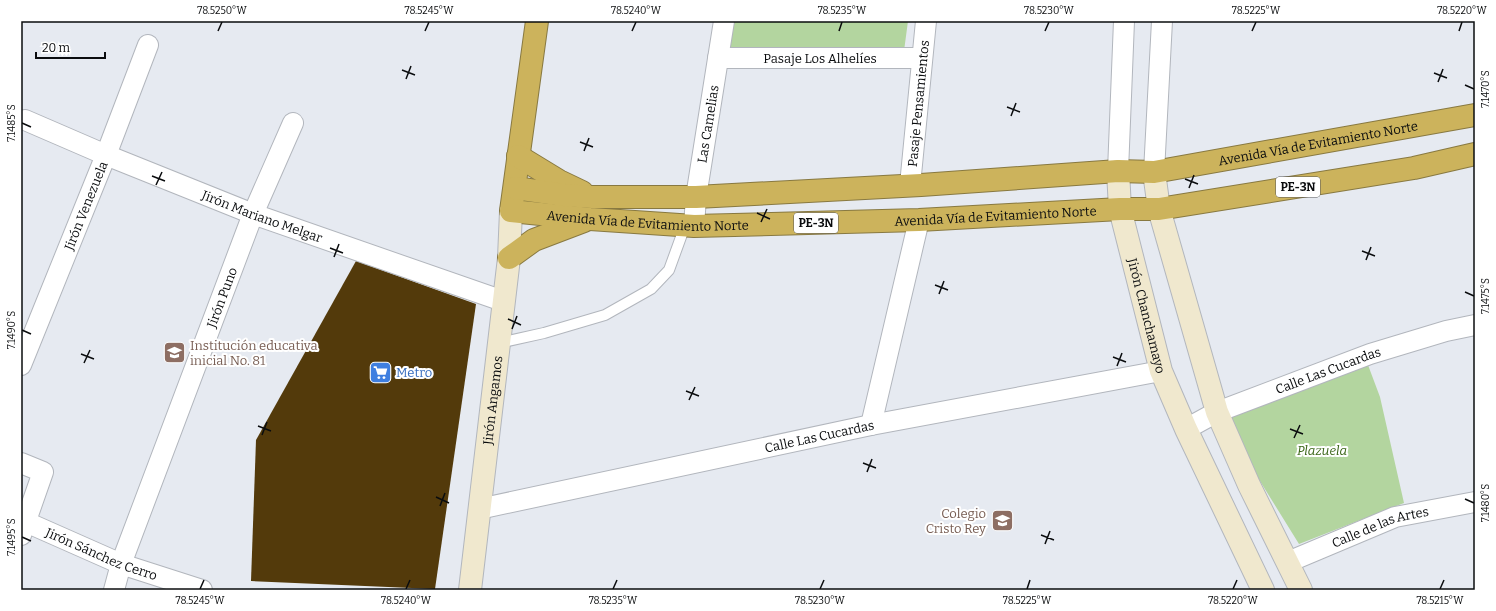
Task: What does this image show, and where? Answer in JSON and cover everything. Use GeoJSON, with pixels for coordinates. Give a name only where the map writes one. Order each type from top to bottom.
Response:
{"type":"FeatureCollection","features":[{"type":"Feature","properties":{"kind":"highway"},"geometry":{"type":"LineString","coordinates":[[511,211],[537,21]]}},
{"type":"Feature","properties":{"kind":"highway","name":"Avenida Vía de Evitamiento Norte"},"geometry":{"type":"LineString","coordinates":[[515,188],[564,195],[592,197],[696,197],[910,186],[1118,171],[1154,172],[1475,115]]}},
{"type":"Feature","properties":{"kind":"highway","name":"Avenida Vía de Evitamiento Norte"},"geometry":{"type":"LineString","coordinates":[[511,211],[590,219],[690,226],[919,220],[1120,209],[1159,209],[1414,168],[1475,154]]}},
{"type":"Feature","properties":{"kind":"highway"},"geometry":{"type":"LineString","coordinates":[[518,156],[559,181],[592,197]]}},
{"type":"Feature","properties":{"kind":"highway"},"geometry":{"type":"LineString","coordinates":[[509,258],[534,240],[590,219]]}},
{"type":"Feature","properties":{"kind":"street","name":"Las Camelias"},"geometry":{"type":"LineString","coordinates":[[690,226],[724,21]]}},
{"type":"Feature","properties":{"kind":"street","name":"Pasaje Pensamientos"},"geometry":{"type":"LineString","coordinates":[[910,186],[926,21]]}},
{"type":"Feature","properties":{"kind":"street","name":"Jirón Chanchamayo"},"geometry":{"type":"LineString","coordinates":[[1124,21],[1118,171],[1120,209],[1161,371],[1186,429],[1263,590]]}},
{"type":"Feature","properties":{"kind":"street"},"geometry":{"type":"LineString","coordinates":[[1162,21],[1154,172],[1159,209],[1218,412],[1249,485],[1301,590]]}},
{"type":"Feature","properties":{"kind":"street","name":"Jirón Venezuela"},"geometry":{"type":"LineString","coordinates":[[21,365],[106,155],[148,45]]}},
{"type":"Feature","properties":{"kind":"street","name":"Pasaje Los Alhelíes"},"geometry":{"type":"LineString","coordinates":[[718,58],[922,58]]}},
{"type":"Feature","properties":{"kind":"street","name":"Jirón Mariano Melgar"},"geometry":{"type":"LineString","coordinates":[[25,120],[106,155],[253,214],[503,301]]}},
{"type":"Feature","properties":{"kind":"street","name":"Jirón Puno"},"geometry":{"type":"LineString","coordinates":[[114,590],[121,564],[253,214],[293,123]]}},
{"type":"Feature","properties":{"kind":"street","name":"Jirón Angamos"},"geometry":{"type":"LineString","coordinates":[[470,590],[509,258],[511,211]]}},
{"type":"Feature","properties":{"kind":"street"},"geometry":{"type":"LineString","coordinates":[[872,425],[919,220]]}},
{"type":"Feature","properties":{"kind":"street","name":"Calle Las Cucardas"},"geometry":{"type":"LineString","coordinates":[[1186,429],[1218,412],[1370,354],[1446,331],[1475,325]]}},
{"type":"Feature","properties":{"kind":"street","name":"Calle Las Cucardas"},"geometry":{"type":"LineString","coordinates":[[479,509],[872,425],[1161,371]]}},
{"type":"Feature","properties":{"kind":"street"},"geometry":{"type":"LineString","coordinates":[[21,463],[43,472],[23,528]]}},
{"type":"Feature","properties":{"kind":"street","name":"Calle de las Artes"},"geometry":{"type":"LineString","coordinates":[[1288,562],[1395,517],[1475,502]]}},
{"type":"Feature","properties":{"kind":"street","name":"Jirón Sánchez Cerro"},"geometry":{"type":"LineString","coordinates":[[23,528],[121,564],[202,590]]}},
{"type":"Feature","properties":{"kind":"lane"},"geometry":{"type":"LineString","coordinates":[[498,343],[544,333],[604,315],[651,289],[669,270],[690,226]]}},
{"type":"Feature","properties":{"kind":"green space"},"geometry":{"type":"Polygon","coordinates":[[[728,21],[908,21],[904,51],[723,51],[728,21]]]}},
{"type":"Feature","properties":{"kind":"green space","name":"Plazuela"},"geometry":{"type":"Polygon","coordinates":[[[1365,357],[1380,397],[1404,503],[1299,544],[1255,473],[1227,414],[1365,357]]]}},
{"type":"Feature","properties":{"kind":"building","name":"Metro"},"geometry":{"type":"Polygon","coordinates":[[[356,261],[476,304],[435,589],[251,581],[256,440],[356,261]]]}},
{"type":"Feature","properties":{"kind":"place","name":"Institución educativa inicial No. 81"},"geometry":{"type":"Point","coordinates":[174,352]}},
{"type":"Feature","properties":{"kind":"place","name":"Metro"},"geometry":{"type":"Point","coordinates":[380,372]}},
{"type":"Feature","properties":{"kind":"place","name":"Colegio Cristo Rey"},"geometry":{"type":"Point","coordinates":[1002,520]}}]}
